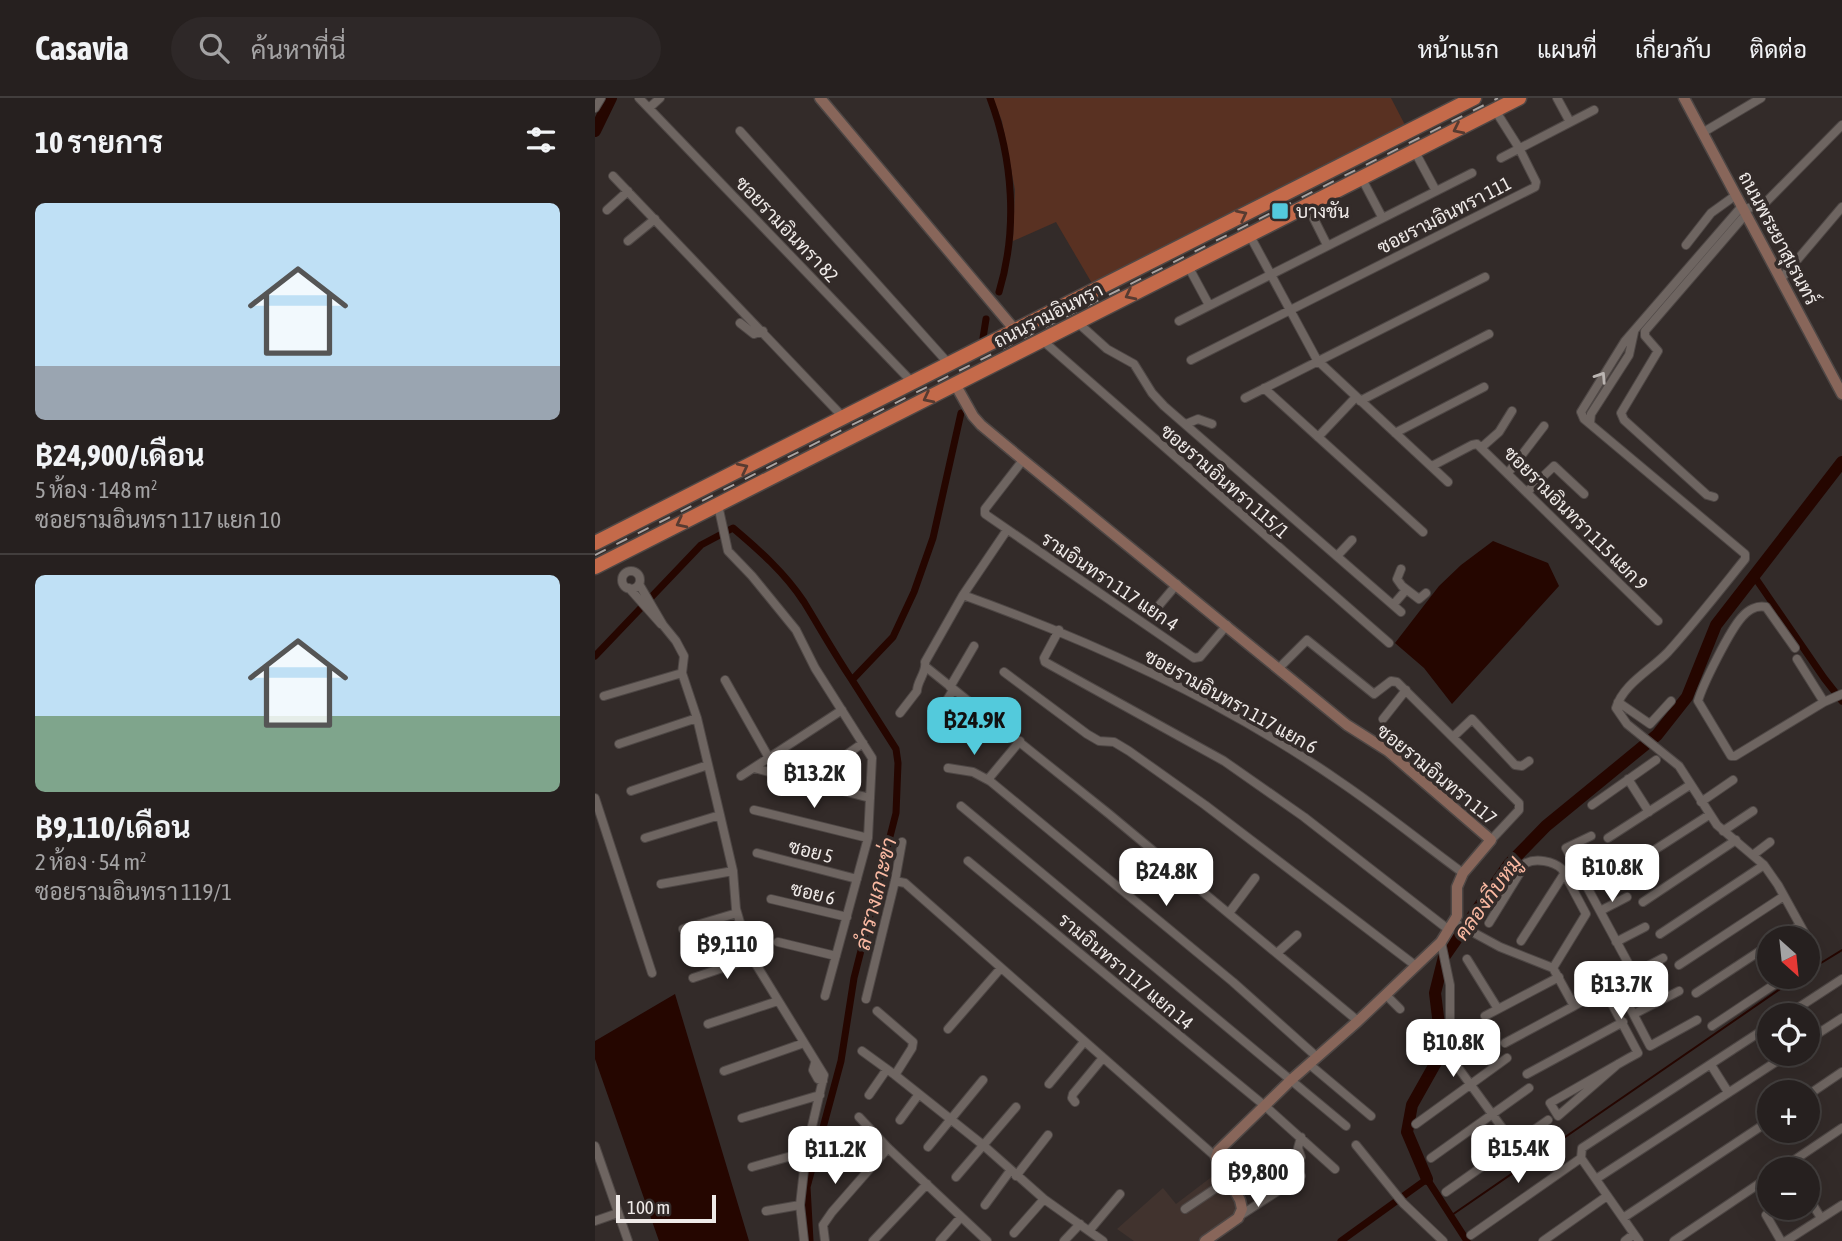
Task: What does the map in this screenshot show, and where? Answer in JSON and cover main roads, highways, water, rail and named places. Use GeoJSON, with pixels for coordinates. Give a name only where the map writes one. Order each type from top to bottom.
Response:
{"type":"FeatureCollection","features":[{"type":"Feature","properties":{"kind":"highway","name":"ถนนรามอินทรา"},"geometry":{"type":"LineString","coordinates":[[595,543],[1474,98]]}},
{"type":"Feature","properties":{"kind":"highway","name":"ถนนรามอินทรา"},"geometry":{"type":"LineString","coordinates":[[595,567],[1519,98]]}},
{"type":"Feature","properties":{"kind":"highway"},"geometry":{"type":"LineString","coordinates":[[1176,248],[1187,266]]}},
{"type":"Feature","properties":{"kind":"waterway"},"geometry":{"type":"LineString","coordinates":[[595,131],[611,98]]}},
{"type":"Feature","properties":{"kind":"waterway","name":"ลำรางเกาะข่า"},"geometry":{"type":"LineString","coordinates":[[990,98],[1004,145],[1010,194],[1009,244],[999,292]]}},
{"type":"Feature","properties":{"kind":"waterway","name":"ลำรางเกาะข่า"},"geometry":{"type":"LineString","coordinates":[[983,338],[986,319]]}},
{"type":"Feature","properties":{"kind":"waterway","name":"ลำรางเกาะข่า"},"geometry":{"type":"LineString","coordinates":[[810,1241],[807,1187],[841,1061],[854,978],[896,813],[896,749],[852,680],[893,637],[914,592],[933,538],[961,413]]}},
{"type":"Feature","properties":{"kind":"waterway","name":"คลองกีบหมู"},"geometry":{"type":"LineString","coordinates":[[1427,1179],[1407,1132],[1412,1105],[1439,1057],[1440,1033],[1435,993],[1444,957],[1509,864],[1546,826],[1657,735],[1687,697],[1716,625],[1842,462]]}},
{"type":"Feature","properties":{"kind":"waterway"},"geometry":{"type":"LineString","coordinates":[[595,656],[701,545],[733,528],[771,562],[797,591],[852,680]]}},
{"type":"Feature","properties":{"kind":"waterway"},"geometry":{"type":"LineString","coordinates":[[1754,576],[1842,701]]}},
{"type":"Feature","properties":{"kind":"waterway"},"geometry":{"type":"LineString","coordinates":[[1820,964],[1842,950]]}},
{"type":"Feature","properties":{"kind":"waterway"},"geometry":{"type":"LineString","coordinates":[[1449,1217],[1780,989]]}},
{"type":"Feature","properties":{"kind":"waterway"},"geometry":{"type":"LineString","coordinates":[[1341,1241],[1427,1179],[1467,1241]]}},
{"type":"Feature","properties":{"kind":"railway"},"geometry":{"type":"LineString","coordinates":[[595,555],[1498,98]]}},
{"type":"Feature","properties":{"kind":"place","name":"บางชัน"},"geometry":{"type":"Point","coordinates":[1280,211]}}]}
